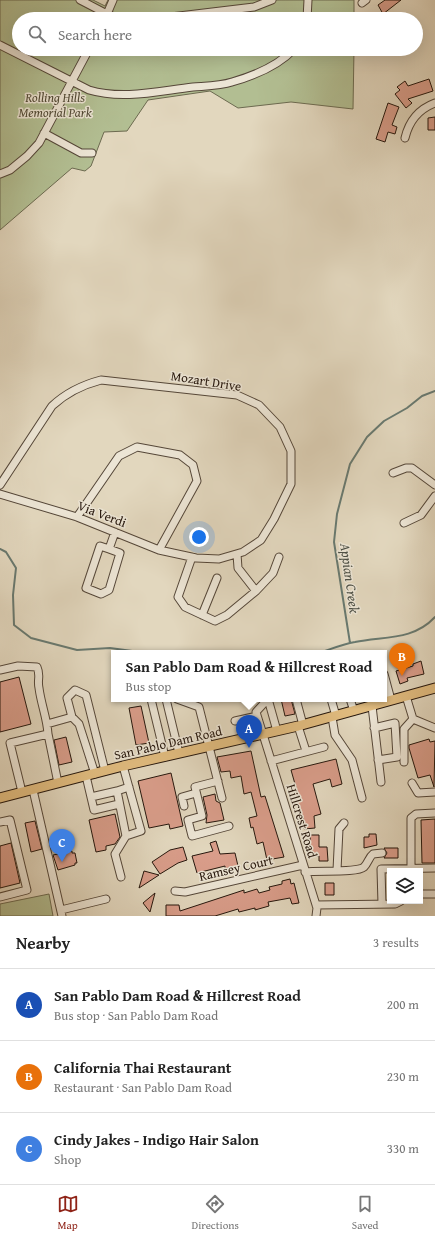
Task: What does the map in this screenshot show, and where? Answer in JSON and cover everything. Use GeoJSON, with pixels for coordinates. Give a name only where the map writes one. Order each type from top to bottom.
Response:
{"type":"FeatureCollection","features":[{"type":"Feature","properties":{"kind":"main road","name":"San Pablo Dam Road"},"geometry":{"type":"LineString","coordinates":[[387,701],[435,688]]}},
{"type":"Feature","properties":{"kind":"main road","name":"San Pablo Dam Road"},"geometry":{"type":"LineString","coordinates":[[0,798],[165,756],[300,726],[354,711],[375,703]]}},
{"type":"Feature","properties":{"kind":"street"},"geometry":{"type":"LineString","coordinates":[[80,0],[100,12]]}},
{"type":"Feature","properties":{"kind":"street"},"geometry":{"type":"LineString","coordinates":[[108,12],[113,0]]}},
{"type":"Feature","properties":{"kind":"street"},"geometry":{"type":"LineString","coordinates":[[212,12],[254,7],[272,0]]}},
{"type":"Feature","properties":{"kind":"street"},"geometry":{"type":"LineString","coordinates":[[307,12],[308,0]]}},
{"type":"Feature","properties":{"kind":"street"},"geometry":{"type":"LineString","coordinates":[[0,46],[12,52]]}},
{"type":"Feature","properties":{"kind":"street"},"geometry":{"type":"LineString","coordinates":[[20,56],[72,82],[105,94],[125,95],[231,82],[265,69],[287,56]]}},
{"type":"Feature","properties":{"kind":"street"},"geometry":{"type":"LineString","coordinates":[[0,174],[10,170],[27,156],[39,143],[85,56]]}},
{"type":"Feature","properties":{"kind":"street"},"geometry":{"type":"LineString","coordinates":[[405,138],[407,130],[420,111],[435,103]]}},
{"type":"Feature","properties":{"kind":"street"},"geometry":{"type":"LineString","coordinates":[[44,133],[81,153],[92,153]]}},
{"type":"Feature","properties":{"kind":"street","name":"Mozart Drive"},"geometry":{"type":"LineString","coordinates":[[0,485],[52,406],[64,396],[82,385],[101,380],[127,381],[238,395],[259,405],[280,427],[291,451],[290,484],[274,519],[261,540],[243,552],[219,559],[194,558]]}},
{"type":"Feature","properties":{"kind":"street"},"geometry":{"type":"LineString","coordinates":[[77,516],[120,456],[137,447],[180,455],[194,465],[197,481],[159,550]]}},
{"type":"Feature","properties":{"kind":"street"},"geometry":{"type":"LineString","coordinates":[[393,473],[406,468],[412,468],[435,485]]}},
{"type":"Feature","properties":{"kind":"street","name":"Via Verdi"},"geometry":{"type":"LineString","coordinates":[[0,494],[77,516],[159,550],[194,558]]}},
{"type":"Feature","properties":{"kind":"street"},"geometry":{"type":"LineString","coordinates":[[404,523],[421,515],[435,496]]}},
{"type":"Feature","properties":{"kind":"street"},"geometry":{"type":"LineString","coordinates":[[109,549],[115,532]]}},
{"type":"Feature","properties":{"kind":"street"},"geometry":{"type":"LineString","coordinates":[[100,546],[109,549],[120,553],[108,590],[101,594],[86,588],[100,546]]}},
{"type":"Feature","properties":{"kind":"street"},"geometry":{"type":"LineString","coordinates":[[237,554],[238,568],[256,591]]}},
{"type":"Feature","properties":{"kind":"street"},"geometry":{"type":"LineString","coordinates":[[194,558],[178,597],[185,607],[215,621],[227,615],[256,591],[274,573],[279,557]]}},
{"type":"Feature","properties":{"kind":"street"},"geometry":{"type":"LineString","coordinates":[[202,615],[217,578]]}},
{"type":"Feature","properties":{"kind":"street"},"geometry":{"type":"LineString","coordinates":[[0,670],[18,666],[37,666],[40,675],[38,686],[58,783]]}},
{"type":"Feature","properties":{"kind":"street"},"geometry":{"type":"LineString","coordinates":[[387,685],[391,700]]}},
{"type":"Feature","properties":{"kind":"street"},"geometry":{"type":"LineString","coordinates":[[106,771],[86,695],[75,690],[67,698],[72,717],[79,724],[90,775],[91,797],[94,810],[119,804]]}},
{"type":"Feature","properties":{"kind":"street"},"geometry":{"type":"LineString","coordinates":[[406,696],[413,720]]}},
{"type":"Feature","properties":{"kind":"street"},"geometry":{"type":"LineString","coordinates":[[152,702],[165,756]]}},
{"type":"Feature","properties":{"kind":"street"},"geometry":{"type":"LineString","coordinates":[[167,702],[179,753]]}},
{"type":"Feature","properties":{"kind":"street"},"geometry":{"type":"LineString","coordinates":[[185,702],[199,707],[222,798]]}},
{"type":"Feature","properties":{"kind":"street"},"geometry":{"type":"LineString","coordinates":[[235,721],[257,716],[256,712],[265,702]]}},
{"type":"Feature","properties":{"kind":"street"},"geometry":{"type":"LineString","coordinates":[[269,702],[277,731]]}},
{"type":"Feature","properties":{"kind":"street"},"geometry":{"type":"LineString","coordinates":[[296,702],[306,751]]}},
{"type":"Feature","properties":{"kind":"street"},"geometry":{"type":"LineString","coordinates":[[332,702],[335,735],[352,760],[362,798]]}},
{"type":"Feature","properties":{"kind":"street"},"geometry":{"type":"LineString","coordinates":[[351,702],[354,711]]}},
{"type":"Feature","properties":{"kind":"street"},"geometry":{"type":"LineString","coordinates":[[375,703],[374,728],[381,782]]}},
{"type":"Feature","properties":{"kind":"street","name":"Hillcrest Road"},"geometry":{"type":"LineString","coordinates":[[257,716],[316,905],[316,916]]}},
{"type":"Feature","properties":{"kind":"street"},"geometry":{"type":"LineString","coordinates":[[47,724],[72,717]]}},
{"type":"Feature","properties":{"kind":"street"},"geometry":{"type":"LineString","coordinates":[[413,720],[435,728]]}},
{"type":"Feature","properties":{"kind":"street"},"geometry":{"type":"LineString","coordinates":[[404,762],[404,729],[413,720]]}},
{"type":"Feature","properties":{"kind":"street"},"geometry":{"type":"LineString","coordinates":[[79,724],[92,721]]}},
{"type":"Feature","properties":{"kind":"street"},"geometry":{"type":"LineString","coordinates":[[374,728],[395,723],[397,758],[378,760]]}},
{"type":"Feature","properties":{"kind":"street"},"geometry":{"type":"LineString","coordinates":[[22,792],[10,743],[48,734]]}},
{"type":"Feature","properties":{"kind":"street"},"geometry":{"type":"LineString","coordinates":[[271,761],[324,747]]}},
{"type":"Feature","properties":{"kind":"street"},"geometry":{"type":"LineString","coordinates":[[121,877],[114,854],[126,836],[141,832],[124,766]]}},
{"type":"Feature","properties":{"kind":"street"},"geometry":{"type":"LineString","coordinates":[[218,781],[195,787],[202,816],[188,820],[192,836],[229,826]]}},
{"type":"Feature","properties":{"kind":"street"},"geometry":{"type":"LineString","coordinates":[[412,783],[418,793],[435,792]]}},
{"type":"Feature","properties":{"kind":"street"},"geometry":{"type":"LineString","coordinates":[[91,797],[129,787]]}},
{"type":"Feature","properties":{"kind":"street"},"geometry":{"type":"LineString","coordinates":[[33,790],[61,913],[106,899]]}},
{"type":"Feature","properties":{"kind":"street"},"geometry":{"type":"LineString","coordinates":[[116,791],[126,836]]}},
{"type":"Feature","properties":{"kind":"street"},"geometry":{"type":"LineString","coordinates":[[184,806],[182,797],[196,793]]}},
{"type":"Feature","properties":{"kind":"street"},"geometry":{"type":"LineString","coordinates":[[411,868],[411,818],[416,814],[435,813]]}},
{"type":"Feature","properties":{"kind":"street"},"geometry":{"type":"LineString","coordinates":[[0,822],[10,820],[27,890],[0,897]]}},
{"type":"Feature","properties":{"kind":"street"},"geometry":{"type":"LineString","coordinates":[[338,870],[337,848],[339,829],[344,823]]}},
{"type":"Feature","properties":{"kind":"street","name":"Ramsey Court"},"geometry":{"type":"LineString","coordinates":[[175,891],[185,892],[304,869],[358,870],[365,866],[373,854],[382,853]]}},
{"type":"Feature","properties":{"kind":"street"},"geometry":{"type":"LineString","coordinates":[[423,868],[435,868]]}},
{"type":"Feature","properties":{"kind":"street"},"geometry":{"type":"LineString","coordinates":[[382,904],[381,869],[387,869]]}},
{"type":"Feature","properties":{"kind":"street"},"geometry":{"type":"LineString","coordinates":[[423,894],[435,894]]}},
{"type":"Feature","properties":{"kind":"street"},"geometry":{"type":"LineString","coordinates":[[316,905],[387,904]]}},
{"type":"Feature","properties":{"kind":"green space","name":"Rolling Hills Memorial Park"},"geometry":{"type":"Polygon","coordinates":[[[0,0],[93,0],[105,6],[108,0],[354,0],[354,12],[12,12],[12,56],[354,56],[353,109],[291,102],[238,108],[210,91],[148,100],[127,131],[104,132],[91,166],[85,171],[72,168],[0,230],[0,0]]]}},
{"type":"Feature","properties":{"kind":"green space"},"geometry":{"type":"Polygon","coordinates":[[[49,894],[53,916],[0,916],[0,904],[49,894]]]}},
{"type":"Feature","properties":{"kind":"building"},"geometry":{"type":"Polygon","coordinates":[[[385,0],[401,0],[386,12],[382,12],[378,5],[385,0]]]}},
{"type":"Feature","properties":{"kind":"building"},"geometry":{"type":"Polygon","coordinates":[[[429,79],[433,91],[408,99],[412,103],[406,108],[395,94],[400,90],[397,87],[405,81],[408,86],[429,79]]]}},
{"type":"Feature","properties":{"kind":"building"},"geometry":{"type":"Polygon","coordinates":[[[388,103],[399,107],[392,125],[397,127],[395,134],[388,132],[385,142],[376,139],[388,103]]]}},
{"type":"Feature","properties":{"kind":"building"},"geometry":{"type":"Polygon","coordinates":[[[435,117],[435,130],[428,130],[428,118],[435,117]]]}},
{"type":"Feature","properties":{"kind":"building"},"geometry":{"type":"Polygon","coordinates":[[[421,661],[424,674],[407,678],[408,681],[400,684],[396,671],[413,666],[413,664],[421,661]]]}},
{"type":"Feature","properties":{"kind":"building"},"geometry":{"type":"Polygon","coordinates":[[[19,677],[31,724],[0,732],[0,682],[19,677]]]}},
{"type":"Feature","properties":{"kind":"building"},"geometry":{"type":"Polygon","coordinates":[[[282,702],[292,702],[295,714],[285,716],[282,702]]]}},
{"type":"Feature","properties":{"kind":"building"},"geometry":{"type":"Polygon","coordinates":[[[141,706],[149,743],[136,745],[129,708],[141,706]]]}},
{"type":"Feature","properties":{"kind":"building"},"geometry":{"type":"Polygon","coordinates":[[[66,737],[72,762],[59,765],[54,740],[66,737]]]}},
{"type":"Feature","properties":{"kind":"building"},"geometry":{"type":"Polygon","coordinates":[[[429,739],[430,742],[435,741],[434,787],[430,775],[418,778],[409,748],[409,745],[429,739]]]}},
{"type":"Feature","properties":{"kind":"building"},"geometry":{"type":"Polygon","coordinates":[[[251,751],[261,797],[265,796],[284,857],[267,860],[263,842],[257,844],[253,827],[251,828],[249,818],[257,816],[251,792],[244,794],[241,776],[231,778],[230,771],[221,772],[217,757],[251,751]]]}},
{"type":"Feature","properties":{"kind":"building"},"geometry":{"type":"Polygon","coordinates":[[[336,759],[342,784],[332,787],[330,779],[313,784],[321,814],[314,816],[315,828],[304,829],[303,818],[301,818],[294,792],[297,791],[291,770],[336,759]]]}},
{"type":"Feature","properties":{"kind":"building"},"geometry":{"type":"Polygon","coordinates":[[[171,773],[183,826],[170,829],[169,824],[149,828],[138,781],[171,773]]]}},
{"type":"Feature","properties":{"kind":"building"},"geometry":{"type":"Polygon","coordinates":[[[215,794],[216,801],[220,803],[224,820],[206,823],[207,815],[203,797],[215,794]]]}},
{"type":"Feature","properties":{"kind":"building"},"geometry":{"type":"Polygon","coordinates":[[[115,814],[120,837],[115,844],[106,846],[106,850],[96,852],[89,820],[115,814]]]}},
{"type":"Feature","properties":{"kind":"building"},"geometry":{"type":"Polygon","coordinates":[[[435,819],[435,863],[422,863],[421,820],[435,819]]]}},
{"type":"Feature","properties":{"kind":"building"},"geometry":{"type":"Polygon","coordinates":[[[35,821],[42,849],[31,852],[25,823],[35,821]]]}},
{"type":"Feature","properties":{"kind":"building"},"geometry":{"type":"Polygon","coordinates":[[[369,834],[376,834],[377,845],[364,848],[364,837],[369,837],[369,834]]]}},
{"type":"Feature","properties":{"kind":"building"},"geometry":{"type":"Polygon","coordinates":[[[310,835],[319,835],[319,847],[327,847],[328,861],[319,861],[319,856],[311,856],[310,835]]]}},
{"type":"Feature","properties":{"kind":"building"},"geometry":{"type":"Polygon","coordinates":[[[216,841],[220,854],[235,853],[238,866],[225,869],[225,866],[197,873],[192,856],[213,851],[210,843],[216,841]]]}},
{"type":"Feature","properties":{"kind":"building"},"geometry":{"type":"Polygon","coordinates":[[[11,843],[20,883],[0,888],[0,846],[11,843]]]}},
{"type":"Feature","properties":{"kind":"building"},"geometry":{"type":"Polygon","coordinates":[[[183,847],[187,860],[178,863],[160,874],[152,862],[170,850],[183,847]]]}},
{"type":"Feature","properties":{"kind":"building"},"geometry":{"type":"Polygon","coordinates":[[[384,848],[398,848],[398,858],[384,858],[387,853],[384,848]]]}},
{"type":"Feature","properties":{"kind":"building"},"geometry":{"type":"Polygon","coordinates":[[[72,851],[72,853],[75,853],[77,863],[58,870],[53,855],[72,851]]]}},
{"type":"Feature","properties":{"kind":"building"},"geometry":{"type":"Polygon","coordinates":[[[144,871],[159,875],[139,888],[144,871]]]}},
{"type":"Feature","properties":{"kind":"building"},"geometry":{"type":"Polygon","coordinates":[[[290,879],[291,884],[294,883],[299,903],[292,904],[290,898],[268,902],[269,906],[255,910],[255,908],[239,912],[238,909],[215,916],[166,916],[166,905],[179,905],[180,911],[244,890],[244,893],[257,889],[259,893],[270,890],[269,887],[282,884],[282,881],[290,879]]]}},
{"type":"Feature","properties":{"kind":"building"},"geometry":{"type":"Polygon","coordinates":[[[325,883],[334,883],[334,895],[325,895],[325,883]]]}},
{"type":"Feature","properties":{"kind":"building"},"geometry":{"type":"Polygon","coordinates":[[[155,893],[150,912],[143,903],[155,893]]]}},
{"type":"Feature","properties":{"kind":"waterway","name":"Appian Creek"},"geometry":{"type":"LineString","coordinates":[[350,643],[334,542],[337,514],[350,464],[367,437],[384,421],[407,408],[422,396],[435,391]]}},
{"type":"Feature","properties":{"kind":"waterway"},"geometry":{"type":"LineString","coordinates":[[0,549],[6,552],[16,568],[13,595],[14,625],[31,638],[77,650],[110,648],[125,650]]}},
{"type":"Feature","properties":{"kind":"waterway"},"geometry":{"type":"LineString","coordinates":[[328,650],[350,643],[407,634],[426,625],[435,617]]}},
{"type":"Feature","properties":{"kind":"place","name":"California Thai Restaurant"},"geometry":{"type":"Point","coordinates":[402,676]}},
{"type":"Feature","properties":{"kind":"place","name":"San Pablo Dam Road & Hillcrest Road"},"geometry":{"type":"Point","coordinates":[249,748]}},
{"type":"Feature","properties":{"kind":"place","name":"Cindy Jakes - Indigo Hair Salon"},"geometry":{"type":"Point","coordinates":[62,862]}}]}
